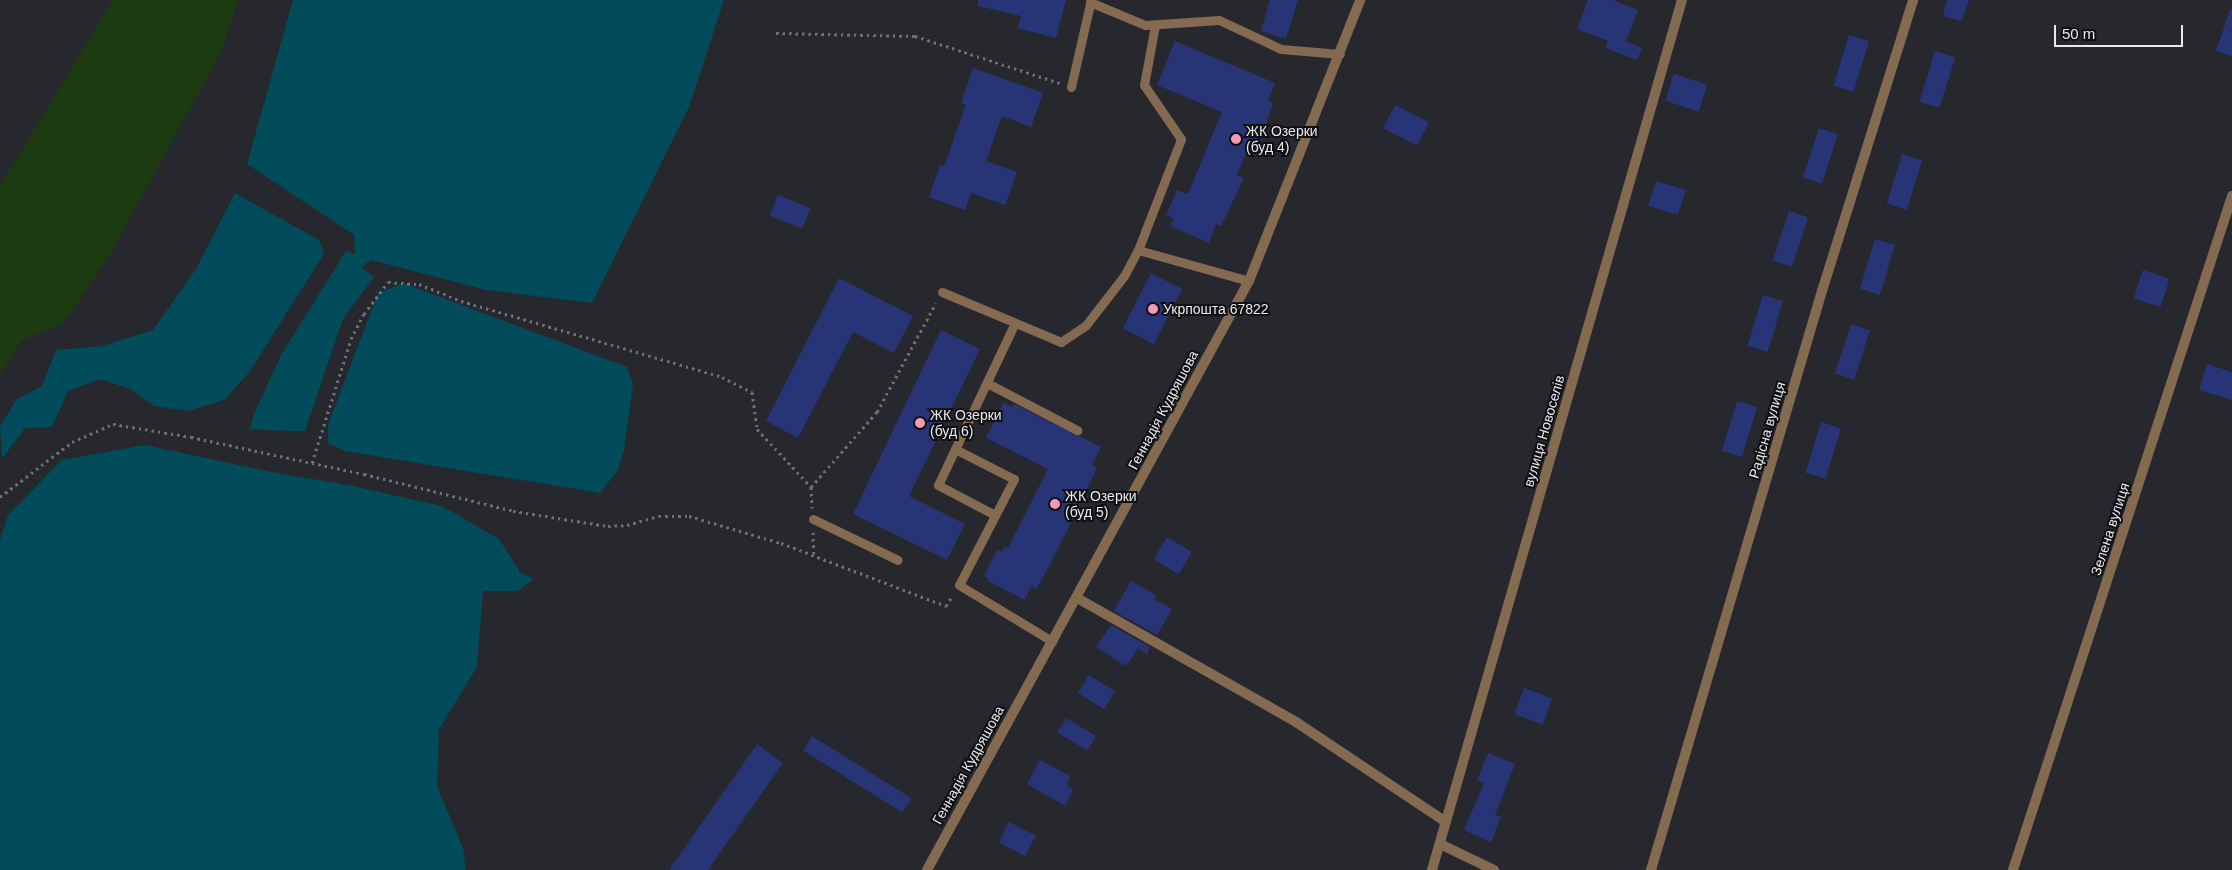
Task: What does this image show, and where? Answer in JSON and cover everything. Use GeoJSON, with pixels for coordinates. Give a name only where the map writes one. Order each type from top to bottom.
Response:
{"type":"FeatureCollection","features":[{"type":"Feature","properties":{"kind":"street","name":"Геннадія Кудряшова"},"geometry":{"type":"LineString","coordinates":[[927,870],[1249,281],[1360,0]]}},
{"type":"Feature","properties":{"kind":"street","name":"вулиця Новоселів"},"geometry":{"type":"LineString","coordinates":[[1432,870],[1682,0]]}},
{"type":"Feature","properties":{"kind":"street","name":"Радісна вулиця"},"geometry":{"type":"LineString","coordinates":[[1652,870],[1822,291],[1913,0]]}},
{"type":"Feature","properties":{"kind":"street","name":"Зелена вулиця"},"geometry":{"type":"LineString","coordinates":[[2013,870],[2232,196]]}},
{"type":"Feature","properties":{"kind":"street"},"geometry":{"type":"LineString","coordinates":[[1077,598],[1296,722],[1446,822]]}},
{"type":"Feature","properties":{"kind":"street"},"geometry":{"type":"LineString","coordinates":[[1440,844],[1494,870]]}},
{"type":"Feature","properties":{"kind":"lane"},"geometry":{"type":"LineString","coordinates":[[1071,87],[1091,1],[1145,25],[1155,26],[1219,20],[1281,49],[1340,54]]}},
{"type":"Feature","properties":{"kind":"lane"},"geometry":{"type":"LineString","coordinates":[[942,292],[1061,342],[1086,325],[1124,276],[1138,250],[1181,139],[1144,86],[1155,26]]}},
{"type":"Feature","properties":{"kind":"lane"},"geometry":{"type":"LineString","coordinates":[[1138,250],[1249,281]]}},
{"type":"Feature","properties":{"kind":"lane"},"geometry":{"type":"LineString","coordinates":[[995,515],[938,485],[1015,323]]}},
{"type":"Feature","properties":{"kind":"lane"},"geometry":{"type":"LineString","coordinates":[[986,384],[1077,430]]}},
{"type":"Feature","properties":{"kind":"lane"},"geometry":{"type":"LineString","coordinates":[[955,449],[1014,479],[959,585],[1052,641]]}},
{"type":"Feature","properties":{"kind":"lane"},"geometry":{"type":"LineString","coordinates":[[813,519],[898,560]]}},
{"type":"Feature","properties":{"kind":"path"},"geometry":{"type":"LineString","coordinates":[[776,33],[914,36],[1071,87]]}},
{"type":"Feature","properties":{"kind":"path"},"geometry":{"type":"LineString","coordinates":[[312,463],[351,339],[364,314],[388,282],[418,284],[461,301],[722,377],[752,392],[757,429],[811,487],[814,555]]}},
{"type":"Feature","properties":{"kind":"path"},"geometry":{"type":"LineString","coordinates":[[811,487],[877,412],[942,292]]}},
{"type":"Feature","properties":{"kind":"path"},"geometry":{"type":"LineString","coordinates":[[0,496],[72,442],[113,424],[312,463],[513,511],[608,526],[627,526],[659,516],[689,516],[781,543],[946,606],[959,585]]}},
{"type":"Feature","properties":{"kind":"green space"},"geometry":{"type":"Polygon","coordinates":[[[113,0],[238,0],[221,52],[112,251],[64,323],[22,340],[0,375],[0,186],[113,0]]]}},
{"type":"Feature","properties":{"kind":"water"},"geometry":{"type":"Polygon","coordinates":[[[293,0],[724,0],[689,107],[592,303],[486,290],[371,260],[362,267],[374,277],[343,319],[305,431],[250,429],[254,414],[281,355],[346,251],[355,255],[354,235],[247,164],[293,0]]]}},
{"type":"Feature","properties":{"kind":"water"},"geometry":{"type":"Polygon","coordinates":[[[235,193],[319,240],[324,254],[248,374],[224,400],[188,411],[154,406],[130,389],[100,379],[68,391],[52,427],[25,428],[2,459],[0,426],[17,399],[42,386],[56,350],[102,346],[153,330],[196,269],[235,193]]]}},
{"type":"Feature","properties":{"kind":"water"},"geometry":{"type":"Polygon","coordinates":[[[403,283],[627,367],[633,384],[624,450],[618,470],[600,493],[345,451],[328,443],[328,425],[378,293],[403,283]]]}},
{"type":"Feature","properties":{"kind":"water"},"geometry":{"type":"Polygon","coordinates":[[[145,445],[271,472],[348,485],[442,506],[499,539],[521,573],[534,579],[518,591],[483,591],[477,667],[439,729],[437,786],[463,848],[466,870],[0,870],[0,540],[8,515],[62,460],[145,445]]]}},
{"type":"Feature","properties":{"kind":"building"},"geometry":{"type":"Polygon","coordinates":[[[978,0],[1066,0],[1056,38],[1018,28],[1021,16],[978,6],[978,0]]]}},
{"type":"Feature","properties":{"kind":"building"},"geometry":{"type":"Polygon","coordinates":[[[1270,0],[1298,0],[1286,39],[1261,31],[1270,0]]]}},
{"type":"Feature","properties":{"kind":"building"},"geometry":{"type":"Polygon","coordinates":[[[1588,0],[1613,0],[1638,10],[1626,41],[1642,48],[1637,60],[1605,48],[1608,41],[1577,29],[1588,0]]]}},
{"type":"Feature","properties":{"kind":"building"},"geometry":{"type":"Polygon","coordinates":[[[1947,0],[1969,0],[1962,21],[1943,16],[1947,0]]]}},
{"type":"Feature","properties":{"kind":"building"},"geometry":{"type":"Polygon","coordinates":[[[2230,10],[2232,10],[2232,56],[2216,51],[2230,10]]]}},
{"type":"Feature","properties":{"kind":"building"},"geometry":{"type":"Polygon","coordinates":[[[1849,35],[1869,41],[1854,92],[1834,86],[1849,35]]]}},
{"type":"Feature","properties":{"kind":"building","name":"ЖК Озерки (буд 4)"},"geometry":{"type":"Polygon","coordinates":[[[1175,41],[1275,83],[1268,101],[1273,103],[1264,130],[1255,151],[1248,148],[1237,175],[1244,178],[1221,226],[1216,224],[1209,243],[1170,226],[1174,218],[1166,215],[1177,190],[1188,194],[1222,112],[1157,85],[1175,41]]]}},
{"type":"Feature","properties":{"kind":"building"},"geometry":{"type":"Polygon","coordinates":[[[1935,51],[1955,57],[1940,108],[1920,102],[1935,51]]]}},
{"type":"Feature","properties":{"kind":"building"},"geometry":{"type":"Polygon","coordinates":[[[973,68],[1043,93],[1031,127],[1002,116],[986,161],[1017,172],[1005,205],[971,193],[965,210],[929,197],[940,165],[944,166],[966,105],[961,103],[973,68]]]}},
{"type":"Feature","properties":{"kind":"building"},"geometry":{"type":"Polygon","coordinates":[[[1674,74],[1707,85],[1699,111],[1665,101],[1674,74]]]}},
{"type":"Feature","properties":{"kind":"building"},"geometry":{"type":"Polygon","coordinates":[[[1395,105],[1429,122],[1417,145],[1383,128],[1395,105]]]}},
{"type":"Feature","properties":{"kind":"building"},"geometry":{"type":"Polygon","coordinates":[[[1819,128],[1838,134],[1822,184],[1803,177],[1819,128]]]}},
{"type":"Feature","properties":{"kind":"building"},"geometry":{"type":"Polygon","coordinates":[[[1902,154],[1922,160],[1907,210],[1887,204],[1902,154]]]}},
{"type":"Feature","properties":{"kind":"building"},"geometry":{"type":"Polygon","coordinates":[[[1656,181],[1686,190],[1678,215],[1648,206],[1656,181]]]}},
{"type":"Feature","properties":{"kind":"building"},"geometry":{"type":"Polygon","coordinates":[[[778,195],[810,208],[802,229],[770,215],[778,195]]]}},
{"type":"Feature","properties":{"kind":"building"},"geometry":{"type":"Polygon","coordinates":[[[1789,211],[1808,217],[1792,267],[1773,260],[1789,211]]]}},
{"type":"Feature","properties":{"kind":"building"},"geometry":{"type":"Polygon","coordinates":[[[1875,239],[1895,245],[1880,295],[1860,289],[1875,239]]]}},
{"type":"Feature","properties":{"kind":"building"},"geometry":{"type":"Polygon","coordinates":[[[2143,270],[2170,279],[2160,307],[2134,299],[2143,270]]]}},
{"type":"Feature","properties":{"kind":"building","name":"Укрпошта 67822"},"geometry":{"type":"Polygon","coordinates":[[[1151,273],[1182,289],[1154,344],[1123,328],[1151,273]]]}},
{"type":"Feature","properties":{"kind":"building"},"geometry":{"type":"Polygon","coordinates":[[[839,278],[913,316],[894,353],[853,332],[798,438],[766,421],[839,278]]]}},
{"type":"Feature","properties":{"kind":"building"},"geometry":{"type":"Polygon","coordinates":[[[1763,295],[1783,301],[1768,352],[1748,346],[1763,295]]]}},
{"type":"Feature","properties":{"kind":"building"},"geometry":{"type":"Polygon","coordinates":[[[1851,324],[1870,330],[1854,380],[1835,373],[1851,324]]]}},
{"type":"Feature","properties":{"kind":"building","name":"ЖК Озерки (буд 6)"},"geometry":{"type":"Polygon","coordinates":[[[941,330],[980,349],[909,496],[965,524],[947,560],[853,514],[941,330]]]}},
{"type":"Feature","properties":{"kind":"building"},"geometry":{"type":"Polygon","coordinates":[[[2207,364],[2232,372],[2232,400],[2199,390],[2207,364]]]}},
{"type":"Feature","properties":{"kind":"building"},"geometry":{"type":"Polygon","coordinates":[[[1737,401],[1757,407],[1742,457],[1722,451],[1737,401]]]}},
{"type":"Feature","properties":{"kind":"building","name":"ЖК Озерки (буд 5)"},"geometry":{"type":"Polygon","coordinates":[[[1003,403],[1013,407],[1014,404],[1101,447],[1092,465],[1097,468],[1074,517],[1037,589],[1031,586],[1025,600],[988,581],[989,579],[984,576],[997,550],[1002,552],[1005,546],[1008,548],[1048,469],[986,438],[1003,403]]]}},
{"type":"Feature","properties":{"kind":"building"},"geometry":{"type":"Polygon","coordinates":[[[1821,422],[1841,428],[1826,479],[1806,473],[1821,422]]]}},
{"type":"Feature","properties":{"kind":"building"},"geometry":{"type":"Polygon","coordinates":[[[1167,537],[1192,552],[1178,574],[1154,559],[1167,537]]]}},
{"type":"Feature","properties":{"kind":"building"},"geometry":{"type":"Polygon","coordinates":[[[1131,581],[1156,595],[1154,599],[1172,609],[1157,635],[1114,611],[1131,581]]]}},
{"type":"Feature","properties":{"kind":"building"},"geometry":{"type":"Polygon","coordinates":[[[1111,625],[1150,647],[1147,654],[1138,648],[1126,666],[1096,647],[1111,625]]]}},
{"type":"Feature","properties":{"kind":"building"},"geometry":{"type":"Polygon","coordinates":[[[1089,675],[1115,691],[1104,709],[1078,693],[1089,675]]]}},
{"type":"Feature","properties":{"kind":"building"},"geometry":{"type":"Polygon","coordinates":[[[1524,688],[1552,698],[1543,725],[1514,714],[1524,688]]]}},
{"type":"Feature","properties":{"kind":"building"},"geometry":{"type":"Polygon","coordinates":[[[1066,718],[1096,736],[1087,751],[1057,733],[1066,718]]]}},
{"type":"Feature","properties":{"kind":"building"},"geometry":{"type":"Polygon","coordinates":[[[812,736],[911,798],[902,812],[803,750],[812,736]]]}},
{"type":"Feature","properties":{"kind":"building"},"geometry":{"type":"Polygon","coordinates":[[[757,744],[783,763],[708,870],[669,870],[757,744]]]}},
{"type":"Feature","properties":{"kind":"building"},"geometry":{"type":"Polygon","coordinates":[[[1488,753],[1515,764],[1495,815],[1501,817],[1491,842],[1464,830],[1484,783],[1477,780],[1488,753]]]}},
{"type":"Feature","properties":{"kind":"building"},"geometry":{"type":"Polygon","coordinates":[[[1040,760],[1070,776],[1067,786],[1073,790],[1065,806],[1027,784],[1040,760]]]}},
{"type":"Feature","properties":{"kind":"building"},"geometry":{"type":"Polygon","coordinates":[[[1009,822],[1036,836],[1025,856],[999,842],[1009,822]]]}},
{"type":"Feature","properties":{"kind":"place","name":"ЖК Озерки (буд 4)"},"geometry":{"type":"Point","coordinates":[1236,139]}},
{"type":"Feature","properties":{"kind":"place","name":"Укрпошта 67822"},"geometry":{"type":"Point","coordinates":[1153,309]}},
{"type":"Feature","properties":{"kind":"place","name":"ЖК Озерки (буд 6)"},"geometry":{"type":"Point","coordinates":[920,423]}},
{"type":"Feature","properties":{"kind":"place","name":"ЖК Озерки (буд 5)"},"geometry":{"type":"Point","coordinates":[1055,504]}}]}
